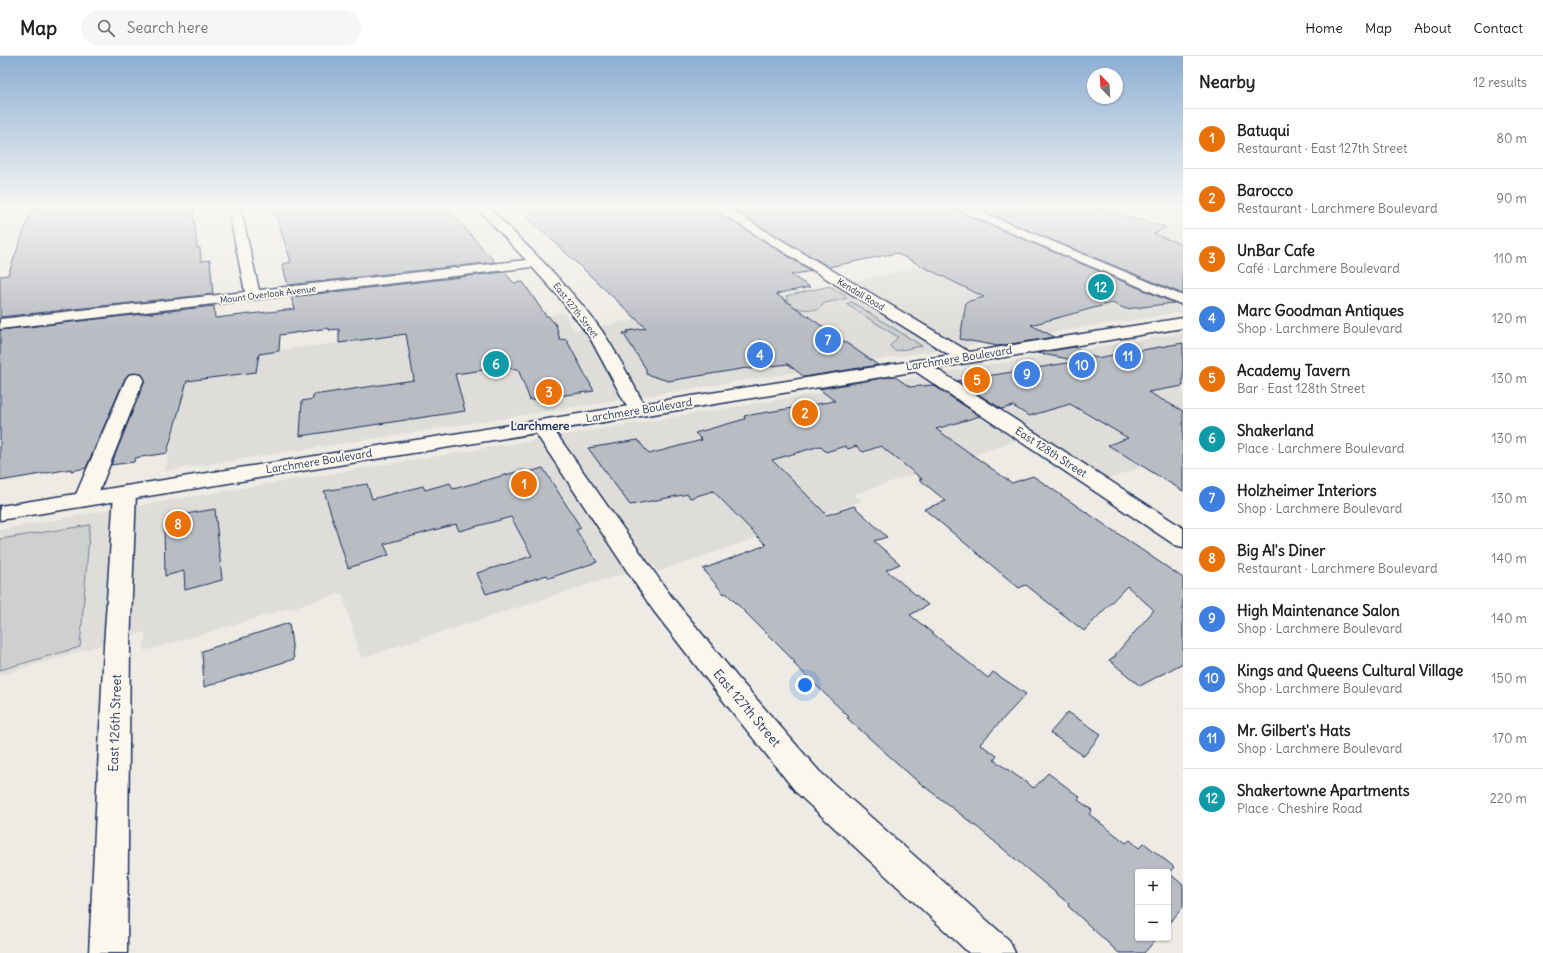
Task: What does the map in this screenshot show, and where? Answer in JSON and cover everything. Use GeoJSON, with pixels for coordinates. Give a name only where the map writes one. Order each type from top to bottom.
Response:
{"type":"FeatureCollection","features":[{"type":"Feature","properties":{"kind":"street"},"geometry":{"type":"LineString","coordinates":[[243,248],[253,295]]}},
{"type":"Feature","properties":{"kind":"street","name":"East 127th Street"},"geometry":{"type":"LineString","coordinates":[[521,248],[550,276],[590,325],[607,351],[638,410]]}},
{"type":"Feature","properties":{"kind":"street","name":"Kendall Road"},"geometry":{"type":"LineString","coordinates":[[785,248],[965,358]]}},
{"type":"Feature","properties":{"kind":"street"},"geometry":{"type":"LineString","coordinates":[[1057,248],[1183,301]]}},
{"type":"Feature","properties":{"kind":"street","name":"Mount Overlook Avenue"},"geometry":{"type":"LineString","coordinates":[[0,324],[535,263]]}},
{"type":"Feature","properties":{"kind":"street","name":"Larchmere Boulevard"},"geometry":{"type":"LineString","coordinates":[[0,513],[1183,323]]}},
{"type":"Feature","properties":{"kind":"street","name":"East 128th Street"},"geometry":{"type":"LineString","coordinates":[[918,365],[1183,539]]}},
{"type":"Feature","properties":{"kind":"street"},"geometry":{"type":"LineString","coordinates":[[85,499],[135,379]]}},
{"type":"Feature","properties":{"kind":"street","name":"East 127th Street"},"geometry":{"type":"LineString","coordinates":[[541,426],[662,603],[728,686],[808,782],[996,953]]}},
{"type":"Feature","properties":{"kind":"street","name":"East 126th Street"},"geometry":{"type":"LineString","coordinates":[[108,953],[117,646],[125,493]]}},
{"type":"Feature","properties":{"kind":"shaded area"},"geometry":{"type":"Polygon","coordinates":[[[1096,248],[1183,248],[1183,312],[165,471],[191,362],[564,313],[575,331],[722,302],[730,307],[945,262],[974,276],[1096,248]]]}},
{"type":"Feature","properties":{"kind":"shaded area"},"geometry":{"type":"Polygon","coordinates":[[[830,286],[848,298],[825,303],[817,310],[794,307],[788,301],[786,296],[830,286]]]}},
{"type":"Feature","properties":{"kind":"shaded area"},"geometry":{"type":"Polygon","coordinates":[[[852,302],[922,346],[895,351],[890,346],[898,337],[846,304],[852,302]]]}},
{"type":"Feature","properties":{"kind":"shaded area"},"geometry":{"type":"Polygon","coordinates":[[[1183,333],[1183,452],[1108,479],[1041,435],[1016,441],[854,494],[862,501],[658,572],[653,564],[361,658],[342,593],[144,651],[145,632],[0,675],[0,530],[86,514],[1183,333]]]}},
{"type":"Feature","properties":{"kind":"shaded area"},"geometry":{"type":"Polygon","coordinates":[[[90,525],[80,647],[0,670],[0,539],[90,525]]]}},
{"type":"Feature","properties":{"kind":"building"},"geometry":{"type":"Polygon","coordinates":[[[18,248],[200,248],[201,261],[210,260],[213,294],[0,317],[0,276],[8,275],[18,248]]]}},
{"type":"Feature","properties":{"kind":"building"},"geometry":{"type":"Polygon","coordinates":[[[286,248],[482,248],[495,262],[288,285],[282,264],[291,262],[286,248]]]}},
{"type":"Feature","properties":{"kind":"building"},"geometry":{"type":"Polygon","coordinates":[[[561,248],[775,248],[811,271],[791,275],[810,287],[776,294],[878,365],[804,377],[788,364],[747,368],[668,381],[646,374],[646,369],[623,333],[646,328],[561,248]]]}},
{"type":"Feature","properties":{"kind":"building"},"geometry":{"type":"Polygon","coordinates":[[[797,248],[1044,248],[1174,303],[1126,309],[1112,303],[1031,325],[1055,337],[998,346],[960,339],[966,302],[984,297],[896,253],[829,267],[797,248]]]}},
{"type":"Feature","properties":{"kind":"building"},"geometry":{"type":"Polygon","coordinates":[[[1071,248],[1183,248],[1183,294],[1071,248]]]}},
{"type":"Feature","properties":{"kind":"building"},"geometry":{"type":"Polygon","coordinates":[[[504,272],[514,283],[523,282],[546,316],[548,316],[556,325],[560,340],[566,339],[594,391],[530,400],[518,369],[498,368],[455,374],[465,411],[300,436],[302,401],[313,399],[313,395],[414,380],[406,334],[339,343],[339,329],[329,330],[329,328],[280,335],[279,351],[259,354],[256,372],[187,381],[167,453],[135,458],[134,462],[111,465],[145,380],[141,374],[129,374],[125,378],[86,468],[71,471],[71,469],[0,481],[0,330],[214,306],[215,318],[295,309],[291,297],[504,272]]]}},
{"type":"Feature","properties":{"kind":"building"},"geometry":{"type":"Polygon","coordinates":[[[1183,343],[1183,386],[1148,392],[1183,411],[1183,491],[1108,445],[1128,438],[1070,404],[1029,416],[1013,406],[1002,409],[957,381],[1079,361],[1037,353],[1074,347],[1096,358],[1183,343]]]}},
{"type":"Feature","properties":{"kind":"building"},"geometry":{"type":"Polygon","coordinates":[[[894,376],[910,387],[933,385],[980,416],[936,429],[1012,483],[1033,476],[1183,578],[1183,663],[1140,686],[1109,660],[1116,656],[1115,655],[1154,610],[1127,586],[1084,631],[1026,585],[1019,588],[924,509],[946,501],[919,479],[922,479],[881,446],[863,452],[856,446],[848,449],[845,446],[826,452],[820,446],[772,460],[827,515],[854,506],[887,537],[874,541],[900,564],[886,570],[928,605],[910,615],[988,678],[993,672],[1026,694],[980,744],[997,756],[994,760],[1034,788],[1048,773],[1080,797],[1078,800],[1092,810],[1089,814],[1126,843],[1130,840],[1139,848],[1144,843],[1174,867],[1171,871],[1171,869],[1135,869],[1135,941],[1154,941],[1144,953],[1119,953],[1068,906],[1069,904],[977,827],[916,780],[847,718],[849,717],[793,663],[795,662],[726,593],[724,594],[703,569],[766,545],[713,491],[690,498],[688,494],[630,505],[588,448],[638,440],[649,454],[702,440],[695,433],[745,419],[744,416],[835,401],[819,389],[894,376]]]}},
{"type":"Feature","properties":{"kind":"building"},"geometry":{"type":"Polygon","coordinates":[[[543,468],[581,528],[576,530],[597,562],[549,578],[547,575],[486,594],[477,573],[532,556],[511,517],[459,531],[456,524],[384,544],[389,555],[348,568],[324,491],[367,484],[372,499],[423,486],[425,490],[450,483],[453,489],[524,470],[526,473],[543,468]]]}},
{"type":"Feature","properties":{"kind":"building"},"geometry":{"type":"Polygon","coordinates":[[[215,509],[222,580],[185,590],[184,571],[165,576],[164,524],[174,516],[215,509]]]}},
{"type":"Feature","properties":{"kind":"building"},"geometry":{"type":"Polygon","coordinates":[[[289,623],[294,659],[204,687],[202,651],[289,623]]]}},
{"type":"Feature","properties":{"kind":"building"},"geometry":{"type":"Polygon","coordinates":[[[1068,712],[1101,734],[1084,756],[1050,733],[1068,712]]]}},
{"type":"Feature","properties":{"kind":"building"},"geometry":{"type":"Polygon","coordinates":[[[1171,875],[1183,885],[1183,907],[1171,921],[1171,875]]]}},
{"type":"Feature","properties":{"kind":"place","name":"Shakertowne Apartments"},"geometry":{"type":"Point","coordinates":[1101,287]}},
{"type":"Feature","properties":{"kind":"place","name":"Holzheimer Interiors"},"geometry":{"type":"Point","coordinates":[828,340]}},
{"type":"Feature","properties":{"kind":"place","name":"Marc Goodman Antiques"},"geometry":{"type":"Point","coordinates":[760,355]}},
{"type":"Feature","properties":{"kind":"place","name":"Mr. Gilbert's Hats"},"geometry":{"type":"Point","coordinates":[1128,356]}},
{"type":"Feature","properties":{"kind":"place","name":"Shakerland"},"geometry":{"type":"Point","coordinates":[496,364]}},
{"type":"Feature","properties":{"kind":"place","name":"Kings and Queens Cultural Village"},"geometry":{"type":"Point","coordinates":[1082,365]}},
{"type":"Feature","properties":{"kind":"place","name":"High Maintenance Salon"},"geometry":{"type":"Point","coordinates":[1027,374]}},
{"type":"Feature","properties":{"kind":"place","name":"Academy Tavern"},"geometry":{"type":"Point","coordinates":[977,380]}},
{"type":"Feature","properties":{"kind":"place","name":"UnBar Cafe"},"geometry":{"type":"Point","coordinates":[549,392]}},
{"type":"Feature","properties":{"kind":"place","name":"Barocco"},"geometry":{"type":"Point","coordinates":[805,413]}},
{"type":"Feature","properties":{"kind":"place","name":"Batuqui"},"geometry":{"type":"Point","coordinates":[524,484]}},
{"type":"Feature","properties":{"kind":"place","name":"Big Al's Diner"},"geometry":{"type":"Point","coordinates":[178,524]}},
{"type":"Feature","properties":{"kind":"district","name":"Larchmere"},"geometry":{"type":"Point","coordinates":[540,425]}}]}
